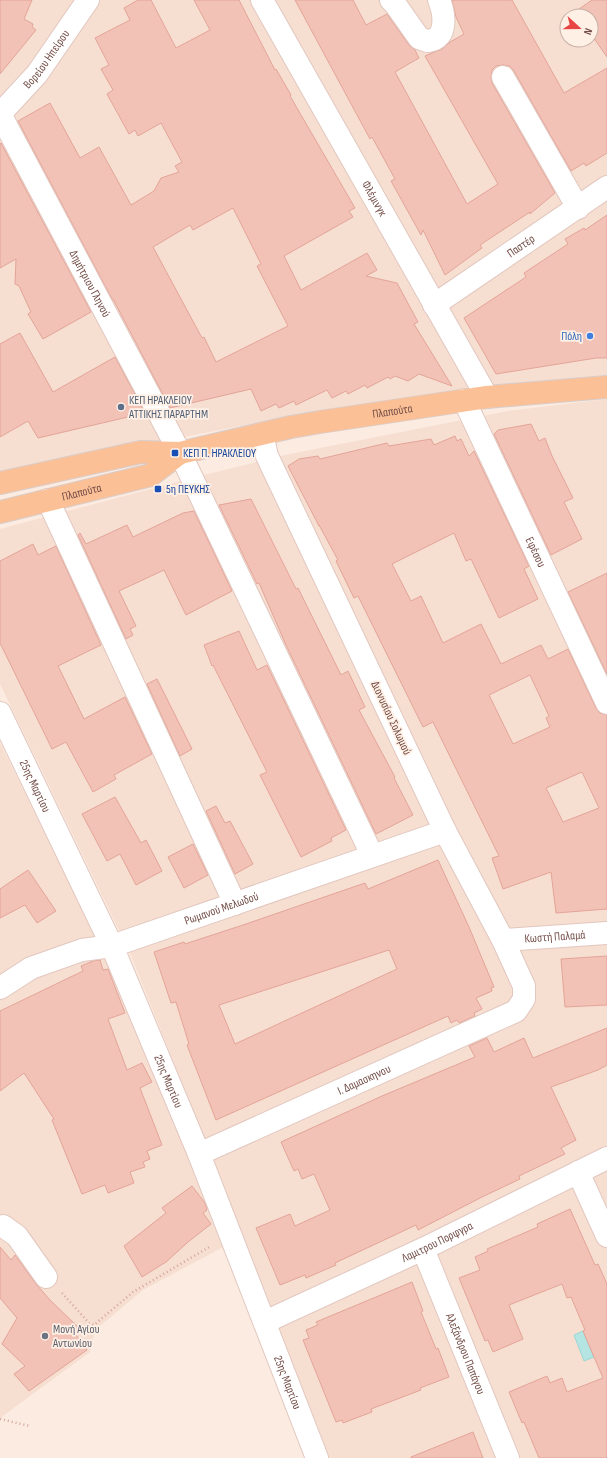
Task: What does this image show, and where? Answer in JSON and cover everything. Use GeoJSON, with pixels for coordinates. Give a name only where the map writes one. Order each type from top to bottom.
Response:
{"type":"FeatureCollection","features":[{"type":"Feature","properties":{"kind":"main road","name":"Πλαπούτα"},"geometry":{"type":"LineString","coordinates":[[0,483],[141,452],[180,453],[320,422],[487,397],[607,387]]}},
{"type":"Feature","properties":{"kind":"main road","name":"Πλαπούτα"},"geometry":{"type":"LineString","coordinates":[[0,512],[151,474],[180,453]]}},
{"type":"Feature","properties":{"kind":"street","name":"Βορείου Ηπείρου"},"geometry":{"type":"LineString","coordinates":[[0,114],[37,74],[88,0]]}},
{"type":"Feature","properties":{"kind":"street","name":"Φλέμινγκ"},"geometry":{"type":"LineString","coordinates":[[262,0],[487,397]]}},
{"type":"Feature","properties":{"kind":"street"},"geometry":{"type":"LineString","coordinates":[[391,0],[419,38],[428,40],[438,36],[444,25],[443,11],[439,0]]}},
{"type":"Feature","properties":{"kind":"street"},"geometry":{"type":"LineString","coordinates":[[503,77],[578,208]]}},
{"type":"Feature","properties":{"kind":"street","name":"Δημήτριου Γληνού"},"geometry":{"type":"LineString","coordinates":[[0,114],[180,453],[372,855]]}},
{"type":"Feature","properties":{"kind":"street","name":"Παστέρ"},"geometry":{"type":"LineString","coordinates":[[434,305],[607,187]]}},
{"type":"Feature","properties":{"kind":"street","name":"Εφέσου"},"geometry":{"type":"LineString","coordinates":[[464,400],[607,703]]}},
{"type":"Feature","properties":{"kind":"street","name":"Διονυσίου Σολωμού"},"geometry":{"type":"LineString","coordinates":[[262,434],[267,456],[445,831],[503,940],[524,986],[524,999]]}},
{"type":"Feature","properties":{"kind":"street"},"geometry":{"type":"LineString","coordinates":[[48,500],[235,904]]}},
{"type":"Feature","properties":{"kind":"street","name":"25ης Μαρτίου"},"geometry":{"type":"LineString","coordinates":[[0,713],[112,946],[199,1154],[317,1458]]}},
{"type":"Feature","properties":{"kind":"street","name":"Ρωμανού Μελωδού"},"geometry":{"type":"LineString","coordinates":[[0,988],[31,968],[82,950],[112,946],[445,831]]}},
{"type":"Feature","properties":{"kind":"street","name":"Κωστή Παλαμά"},"geometry":{"type":"LineString","coordinates":[[503,940],[607,933]]}},
{"type":"Feature","properties":{"kind":"street","name":"Ι. Δαμασκηνου"},"geometry":{"type":"LineString","coordinates":[[199,1154],[516,1011],[524,999]]}},
{"type":"Feature","properties":{"kind":"street","name":"Λαμιτρου Πορφγρα"},"geometry":{"type":"LineString","coordinates":[[265,1322],[423,1249],[607,1158]]}},
{"type":"Feature","properties":{"kind":"street"},"geometry":{"type":"LineString","coordinates":[[578,1172],[607,1236]]}},
{"type":"Feature","properties":{"kind":"street"},"geometry":{"type":"LineString","coordinates":[[1,1223],[17,1236],[46,1277]]}},
{"type":"Feature","properties":{"kind":"street","name":"Αλεξάνδρου Παπάγου"},"geometry":{"type":"LineString","coordinates":[[423,1249],[508,1458]]}},
{"type":"Feature","properties":{"kind":"path"},"geometry":{"type":"LineString","coordinates":[[46,1277],[89,1323],[94,1325],[133,1292],[214,1244],[230,1237]]}},
{"type":"Feature","properties":{"kind":"path"},"geometry":{"type":"LineString","coordinates":[[0,1419],[30,1426]]}},
{"type":"Feature","properties":{"kind":"shaded area"},"geometry":{"type":"Polygon","coordinates":[[[0,0],[607,0],[607,379],[282,418],[0,474],[0,0]]]}},
{"type":"Feature","properties":{"kind":"shaded area"},"geometry":{"type":"Polygon","coordinates":[[[607,399],[607,1458],[327,1458],[214,1162],[129,951],[0,684],[0,529],[200,476],[290,454],[508,411],[607,399]]]}},
{"type":"Feature","properties":{"kind":"shaded area"},"geometry":{"type":"Polygon","coordinates":[[[0,743],[109,963],[227,1245],[143,1290],[95,1330],[90,1352],[0,1418],[0,743]]]}},
{"type":"Feature","properties":{"kind":"water"},"geometry":{"type":"Polygon","coordinates":[[[583,1331],[594,1357],[584,1361],[574,1335],[583,1331]]]}},
{"type":"Feature","properties":{"kind":"building"},"geometry":{"type":"Polygon","coordinates":[[[0,0],[32,0],[24,19],[33,24],[32,27],[36,30],[0,74],[0,0]]]}},
{"type":"Feature","properties":{"kind":"building"},"geometry":{"type":"Polygon","coordinates":[[[138,0],[151,0],[176,48],[210,30],[194,0],[239,0],[275,70],[276,69],[355,208],[349,211],[353,217],[284,256],[301,290],[367,253],[377,270],[366,276],[397,283],[418,322],[414,324],[452,386],[419,374],[408,381],[395,376],[390,379],[388,377],[367,388],[365,385],[348,394],[346,391],[332,398],[327,390],[296,405],[294,401],[279,408],[276,404],[261,411],[251,389],[170,408],[18,121],[50,103],[80,158],[99,147],[131,205],[154,191],[161,178],[179,172],[175,166],[182,162],[161,123],[138,136],[135,130],[129,134],[107,94],[113,90],[101,69],[109,65],[95,38],[130,20],[124,8],[138,0]],[[233,208],[193,230],[190,225],[153,247],[202,338],[204,337],[216,362],[288,326],[257,266],[261,264],[233,208]]]}},
{"type":"Feature","properties":{"kind":"building"},"geometry":{"type":"Polygon","coordinates":[[[295,0],[353,0],[366,25],[387,14],[409,45],[415,50],[419,58],[395,72],[467,204],[498,184],[425,56],[442,49],[450,42],[464,34],[456,17],[452,0],[512,0],[564,93],[607,68],[607,153],[586,166],[584,163],[571,171],[514,71],[510,66],[496,66],[492,70],[492,83],[555,193],[530,214],[530,212],[480,245],[482,248],[445,275],[423,230],[421,235],[391,181],[395,179],[372,137],[370,139],[295,0]]]}},
{"type":"Feature","properties":{"kind":"building"},"geometry":{"type":"Polygon","coordinates":[[[592,0],[607,0],[607,57],[599,46],[599,8],[580,8],[592,0]]]}},
{"type":"Feature","properties":{"kind":"building"},"geometry":{"type":"Polygon","coordinates":[[[1,143],[91,312],[43,339],[28,314],[31,312],[19,286],[15,284],[16,259],[0,268],[1,143]]]}},
{"type":"Feature","properties":{"kind":"building"},"geometry":{"type":"Polygon","coordinates":[[[607,215],[607,358],[596,358],[496,374],[464,318],[526,277],[524,273],[568,244],[565,239],[584,228],[585,230],[607,215]]]}},
{"type":"Feature","properties":{"kind":"building"},"geometry":{"type":"Polygon","coordinates":[[[20,333],[53,392],[115,357],[145,413],[38,438],[28,421],[0,437],[0,344],[20,333]]]}},
{"type":"Feature","properties":{"kind":"building"},"geometry":{"type":"Polygon","coordinates":[[[531,424],[539,441],[545,438],[552,456],[573,498],[564,502],[582,539],[551,555],[494,434],[498,430],[531,424]]]}},
{"type":"Feature","properties":{"kind":"building"},"geometry":{"type":"Polygon","coordinates":[[[455,436],[457,441],[461,439],[469,456],[474,451],[529,566],[524,569],[538,599],[499,618],[471,559],[466,561],[454,533],[392,564],[411,601],[421,596],[443,643],[481,624],[501,664],[541,645],[548,659],[568,649],[596,708],[600,713],[607,715],[607,909],[556,913],[551,872],[503,889],[492,858],[499,856],[433,722],[423,727],[358,596],[354,598],[336,561],[338,560],[288,466],[299,459],[318,456],[320,459],[387,443],[389,446],[431,439],[434,445],[455,436]],[[530,675],[489,695],[513,744],[550,727],[546,718],[549,716],[530,675]],[[582,772],[546,788],[563,822],[599,808],[582,772]]]}},
{"type":"Feature","properties":{"kind":"building"},"geometry":{"type":"Polygon","coordinates":[[[251,499],[296,589],[298,588],[341,675],[348,671],[365,707],[359,710],[395,777],[394,778],[413,815],[376,834],[286,645],[259,583],[257,584],[219,505],[251,499]]]}},
{"type":"Feature","properties":{"kind":"building"},"geometry":{"type":"Polygon","coordinates":[[[194,511],[232,591],[186,615],[164,570],[119,591],[136,626],[130,629],[133,635],[126,639],[78,535],[80,533],[86,544],[127,525],[133,537],[183,513],[194,511]]]}},
{"type":"Feature","properties":{"kind":"building"},"geometry":{"type":"Polygon","coordinates":[[[33,544],[38,555],[56,546],[101,645],[58,666],[84,719],[125,697],[152,754],[114,775],[116,779],[93,792],[66,742],[52,749],[0,643],[0,561],[33,544]]]}},
{"type":"Feature","properties":{"kind":"building"},"geometry":{"type":"Polygon","coordinates":[[[607,573],[607,674],[568,592],[607,573]]]}},
{"type":"Feature","properties":{"kind":"building"},"geometry":{"type":"Polygon","coordinates":[[[239,631],[257,670],[267,665],[346,830],[331,838],[332,841],[301,857],[260,775],[267,772],[213,665],[212,666],[204,645],[239,631]]]}},
{"type":"Feature","properties":{"kind":"building"},"geometry":{"type":"Polygon","coordinates":[[[157,679],[192,749],[180,756],[147,684],[157,679]]]}},
{"type":"Feature","properties":{"kind":"building"},"geometry":{"type":"Polygon","coordinates":[[[115,797],[141,843],[146,840],[162,871],[136,885],[120,854],[107,861],[82,814],[115,797]]]}},
{"type":"Feature","properties":{"kind":"building"},"geometry":{"type":"Polygon","coordinates":[[[216,806],[225,823],[230,821],[253,864],[235,874],[206,811],[216,806]]]}},
{"type":"Feature","properties":{"kind":"building"},"geometry":{"type":"Polygon","coordinates":[[[193,844],[208,875],[184,888],[168,857],[193,844]]]}},
{"type":"Feature","properties":{"kind":"building"},"geometry":{"type":"Polygon","coordinates":[[[438,860],[469,927],[494,987],[491,988],[492,991],[476,998],[482,1009],[474,1013],[475,1016],[459,1023],[457,1020],[451,1023],[448,1016],[216,1120],[187,1045],[189,1044],[176,1002],[171,1003],[154,952],[184,942],[185,944],[365,883],[368,889],[438,860]],[[389,950],[219,1005],[235,1044],[397,969],[389,950]]]}},
{"type":"Feature","properties":{"kind":"building"},"geometry":{"type":"Polygon","coordinates":[[[28,870],[56,911],[37,923],[25,905],[0,918],[0,889],[28,870]]]}},
{"type":"Feature","properties":{"kind":"building"},"geometry":{"type":"Polygon","coordinates":[[[607,956],[607,1005],[565,1007],[561,959],[607,956]]]}},
{"type":"Feature","properties":{"kind":"building"},"geometry":{"type":"Polygon","coordinates":[[[100,960],[103,970],[108,969],[125,1013],[108,1019],[127,1070],[142,1063],[152,1082],[140,1088],[162,1145],[147,1151],[150,1159],[143,1162],[145,1167],[130,1172],[134,1183],[108,1193],[105,1185],[82,1194],[52,1120],[54,1119],[24,1073],[0,1091],[0,1011],[83,971],[81,966],[100,960]]]}},
{"type":"Feature","properties":{"kind":"building"},"geometry":{"type":"Polygon","coordinates":[[[607,1028],[607,1065],[598,1070],[551,1087],[576,1140],[561,1148],[565,1154],[519,1176],[520,1179],[418,1230],[416,1225],[335,1263],[336,1265],[306,1278],[305,1275],[280,1285],[256,1228],[290,1214],[295,1226],[330,1210],[314,1174],[302,1179],[298,1169],[294,1171],[281,1142],[382,1096],[475,1057],[469,1046],[487,1038],[494,1052],[524,1038],[533,1058],[607,1028]]]}},
{"type":"Feature","properties":{"kind":"building"},"geometry":{"type":"Polygon","coordinates":[[[192,1186],[205,1203],[207,1210],[203,1213],[211,1224],[166,1262],[142,1277],[124,1246],[166,1213],[162,1208],[192,1186]]]}},
{"type":"Feature","properties":{"kind":"building"},"geometry":{"type":"Polygon","coordinates":[[[570,1209],[595,1265],[598,1264],[607,1284],[607,1458],[539,1458],[524,1422],[522,1423],[509,1392],[547,1376],[550,1383],[562,1378],[567,1392],[603,1378],[583,1331],[585,1330],[571,1297],[567,1298],[562,1284],[509,1305],[523,1339],[493,1352],[488,1340],[485,1341],[459,1278],[480,1270],[475,1257],[488,1251],[487,1249],[538,1227],[537,1224],[570,1209]]]}},
{"type":"Feature","properties":{"kind":"building"},"geometry":{"type":"Polygon","coordinates":[[[0,1247],[11,1260],[15,1255],[36,1284],[50,1300],[79,1328],[73,1331],[87,1350],[29,1391],[14,1374],[25,1366],[2,1344],[17,1318],[0,1298],[0,1247]]]}},
{"type":"Feature","properties":{"kind":"building"},"geometry":{"type":"Polygon","coordinates":[[[412,1282],[423,1311],[421,1312],[436,1349],[438,1348],[449,1377],[420,1388],[421,1390],[371,1409],[372,1412],[343,1423],[342,1420],[336,1422],[303,1340],[309,1338],[306,1330],[318,1325],[316,1322],[412,1282]]]}},
{"type":"Feature","properties":{"kind":"building"},"geometry":{"type":"Polygon","coordinates":[[[473,1432],[483,1458],[411,1458],[411,1457],[473,1432]]]}},
{"type":"Feature","properties":{"kind":"place","name":"Πόλη"},"geometry":{"type":"Point","coordinates":[590,336]}},
{"type":"Feature","properties":{"kind":"place","name":"ΚΕΠ ΗΡΑΚΛΕΙΟΥ ΑΤΤΙΚΗΣ ΠΑΡΑΡΤΗΜ"},"geometry":{"type":"Point","coordinates":[121,407]}},
{"type":"Feature","properties":{"kind":"place","name":"ΚΕΠ Π. ΗΡΑΚΛΕΙΟΥ"},"geometry":{"type":"Point","coordinates":[175,453]}},
{"type":"Feature","properties":{"kind":"place","name":"5η ΠΕΥΚΗΣ"},"geometry":{"type":"Point","coordinates":[158,489]}},
{"type":"Feature","properties":{"kind":"place","name":"Μονή Αγίου Αντωνίου"},"geometry":{"type":"Point","coordinates":[45,1336]}}]}
